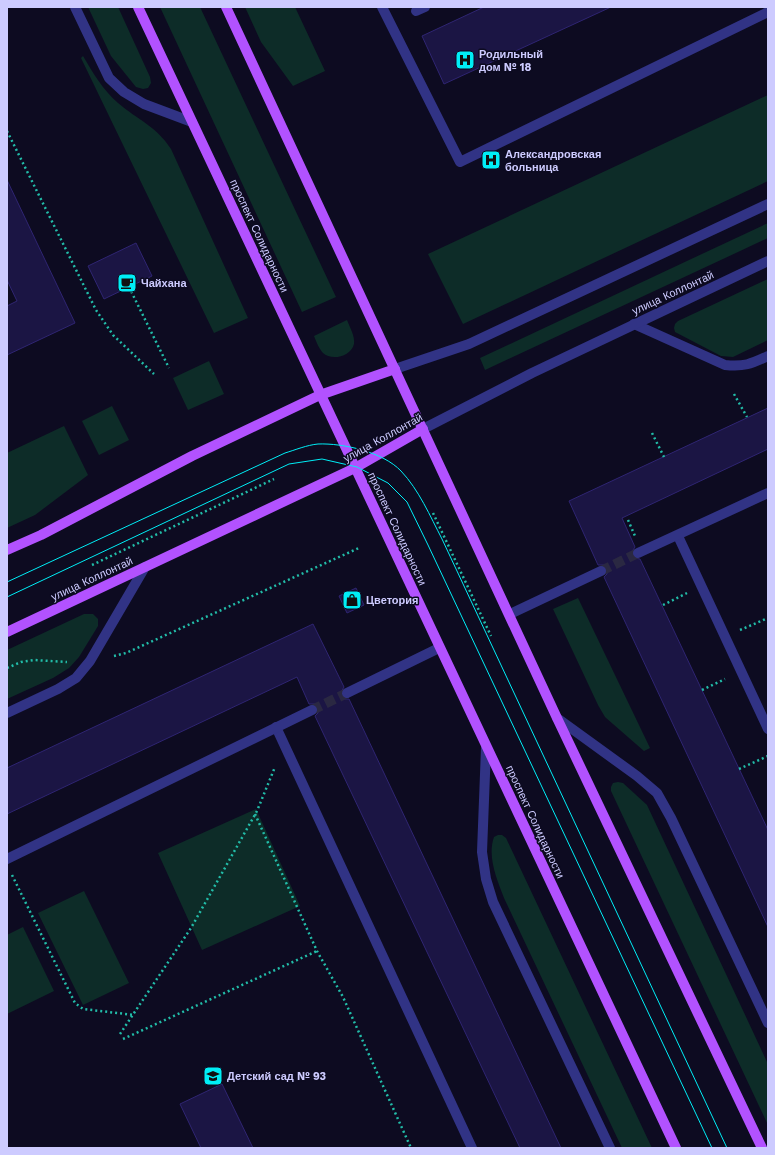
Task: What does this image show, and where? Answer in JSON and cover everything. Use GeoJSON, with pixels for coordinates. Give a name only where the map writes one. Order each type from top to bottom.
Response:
{"type":"FeatureCollection","features":[{"type":"Feature","properties":{"kind":"main road","name":"проспект Солидарности"},"geometry":{"type":"LineString","coordinates":[[138,7],[486,748],[676,1148]]}},
{"type":"Feature","properties":{"kind":"main road"},"geometry":{"type":"LineString","coordinates":[[226,7],[510,614],[557,718],[762,1148]]}},
{"type":"Feature","properties":{"kind":"main road"},"geometry":{"type":"LineString","coordinates":[[7,550],[48,531],[192,456],[320,395],[395,369]]}},
{"type":"Feature","properties":{"kind":"main road","name":"улица Коллонтай"},"geometry":{"type":"LineString","coordinates":[[7,632],[355,468],[423,429]]}},
{"type":"Feature","properties":{"kind":"street"},"geometry":{"type":"LineString","coordinates":[[75,7],[109,78],[124,92],[144,104],[192,122]]}},
{"type":"Feature","properties":{"kind":"street"},"geometry":{"type":"LineString","coordinates":[[382,7],[460,162],[768,12]]}},
{"type":"Feature","properties":{"kind":"street"},"geometry":{"type":"LineString","coordinates":[[395,369],[469,344],[768,204]]}},
{"type":"Feature","properties":{"kind":"street","name":"улица Коллонтай"},"geometry":{"type":"LineString","coordinates":[[423,429],[634,324],[768,261]]}},
{"type":"Feature","properties":{"kind":"street"},"geometry":{"type":"LineString","coordinates":[[634,324],[725,365],[740,366],[754,363],[768,356]]}},
{"type":"Feature","properties":{"kind":"street"},"geometry":{"type":"LineString","coordinates":[[638,553],[678,536],[768,493]]}},
{"type":"Feature","properties":{"kind":"street"},"geometry":{"type":"LineString","coordinates":[[678,536],[768,729]]}},
{"type":"Feature","properties":{"kind":"street"},"geometry":{"type":"LineString","coordinates":[[7,714],[58,689],[76,678],[90,661],[145,567]]}},
{"type":"Feature","properties":{"kind":"street"},"geometry":{"type":"LineString","coordinates":[[510,614],[601,571]]}},
{"type":"Feature","properties":{"kind":"street"},"geometry":{"type":"LineString","coordinates":[[347,694],[439,648]]}},
{"type":"Feature","properties":{"kind":"street"},"geometry":{"type":"LineString","coordinates":[[7,858],[312,710]]}},
{"type":"Feature","properties":{"kind":"street"},"geometry":{"type":"LineString","coordinates":[[557,718],[637,776],[657,793],[671,818],[768,1023]]}},
{"type":"Feature","properties":{"kind":"street"},"geometry":{"type":"LineString","coordinates":[[276,727],[472,1148]]}},
{"type":"Feature","properties":{"kind":"street"},"geometry":{"type":"LineString","coordinates":[[486,748],[482,852],[486,879],[493,902],[610,1148]]}},
{"type":"Feature","properties":{"kind":"path"},"geometry":{"type":"LineString","coordinates":[[7,131],[96,310],[113,335],[154,374]]}},
{"type":"Feature","properties":{"kind":"path"},"geometry":{"type":"LineString","coordinates":[[129,287],[168,368]]}},
{"type":"Feature","properties":{"kind":"path"},"geometry":{"type":"LineString","coordinates":[[734,394],[748,417]]}},
{"type":"Feature","properties":{"kind":"path"},"geometry":{"type":"LineString","coordinates":[[652,433],[664,457]]}},
{"type":"Feature","properties":{"kind":"path"},"geometry":{"type":"LineString","coordinates":[[92,565],[274,480]]}},
{"type":"Feature","properties":{"kind":"path"},"geometry":{"type":"LineString","coordinates":[[433,512],[491,636]]}},
{"type":"Feature","properties":{"kind":"path"},"geometry":{"type":"LineString","coordinates":[[7,668],[21,662],[34,660],[74,662],[90,661],[126,653],[359,548]]}},
{"type":"Feature","properties":{"kind":"path"},"geometry":{"type":"LineString","coordinates":[[662,605],[701,586]]}},
{"type":"Feature","properties":{"kind":"path"},"geometry":{"type":"LineString","coordinates":[[725,636],[768,618]]}},
{"type":"Feature","properties":{"kind":"path"},"geometry":{"type":"LineString","coordinates":[[702,690],[741,672]]}},
{"type":"Feature","properties":{"kind":"path"},"geometry":{"type":"LineString","coordinates":[[120,1034],[192,928],[255,814],[284,744]]}},
{"type":"Feature","properties":{"kind":"path"},"geometry":{"type":"LineString","coordinates":[[739,769],[768,756]]}},
{"type":"Feature","properties":{"kind":"path"},"geometry":{"type":"LineString","coordinates":[[255,814],[317,951],[343,997],[411,1148]]}},
{"type":"Feature","properties":{"kind":"path"},"geometry":{"type":"LineString","coordinates":[[10,872],[75,1003],[83,1009],[134,1015]]}},
{"type":"Feature","properties":{"kind":"path"},"geometry":{"type":"LineString","coordinates":[[123,1039],[317,951]]}},
{"type":"Feature","properties":{"kind":"green space"},"geometry":{"type":"Polygon","coordinates":[[[88,7],[118,7],[150,77],[151,83],[148,88],[143,89],[136,87],[111,56],[88,7]]]}},
{"type":"Feature","properties":{"kind":"green space"},"geometry":{"type":"Polygon","coordinates":[[[160,7],[200,7],[336,297],[302,312],[160,7]]]}},
{"type":"Feature","properties":{"kind":"green space"},"geometry":{"type":"Polygon","coordinates":[[[245,7],[295,7],[325,71],[293,86],[261,42],[245,7]]]}},
{"type":"Feature","properties":{"kind":"green space"},"geometry":{"type":"Polygon","coordinates":[[[83,56],[108,93],[125,109],[159,134],[171,149],[248,318],[214,333],[81,58],[83,56]]]}},
{"type":"Feature","properties":{"kind":"green space"},"geometry":{"type":"Polygon","coordinates":[[[768,95],[768,181],[463,324],[428,254],[768,95]]]}},
{"type":"Feature","properties":{"kind":"green space"},"geometry":{"type":"Polygon","coordinates":[[[768,223],[768,238],[485,370],[480,358],[768,223]]]}},
{"type":"Feature","properties":{"kind":"green space"},"geometry":{"type":"Polygon","coordinates":[[[768,279],[768,340],[733,357],[721,356],[675,332],[675,324],[678,321],[768,279]]]}},
{"type":"Feature","properties":{"kind":"green space"},"geometry":{"type":"Polygon","coordinates":[[[347,320],[354,338],[352,348],[345,355],[336,357],[331,357],[323,353],[314,336],[347,320]]]}},
{"type":"Feature","properties":{"kind":"green space"},"geometry":{"type":"Polygon","coordinates":[[[209,361],[224,394],[188,410],[173,378],[209,361]]]}},
{"type":"Feature","properties":{"kind":"green space"},"geometry":{"type":"Polygon","coordinates":[[[112,406],[129,440],[99,455],[82,421],[112,406]]]}},
{"type":"Feature","properties":{"kind":"green space"},"geometry":{"type":"Polygon","coordinates":[[[64,426],[88,475],[35,515],[7,528],[7,453],[64,426]]]}},
{"type":"Feature","properties":{"kind":"green space"},"geometry":{"type":"Polygon","coordinates":[[[578,598],[650,748],[644,751],[605,717],[553,609],[578,598]]]}},
{"type":"Feature","properties":{"kind":"green space"},"geometry":{"type":"Polygon","coordinates":[[[84,614],[93,614],[98,619],[98,626],[79,657],[69,668],[53,678],[7,699],[7,650],[84,614]]]}},
{"type":"Feature","properties":{"kind":"green space"},"geometry":{"type":"Polygon","coordinates":[[[613,783],[623,783],[647,805],[768,1064],[768,1125],[611,791],[613,783]]]}},
{"type":"Feature","properties":{"kind":"green space"},"geometry":{"type":"Polygon","coordinates":[[[256,809],[300,906],[202,950],[158,853],[256,809]]]}},
{"type":"Feature","properties":{"kind":"green space"},"geometry":{"type":"Polygon","coordinates":[[[502,835],[506,838],[652,1148],[622,1148],[504,898],[492,860],[492,845],[494,837],[502,835]]]}},
{"type":"Feature","properties":{"kind":"green space"},"geometry":{"type":"Polygon","coordinates":[[[84,891],[129,983],[83,1005],[38,913],[84,891]]]}},
{"type":"Feature","properties":{"kind":"green space"},"geometry":{"type":"Polygon","coordinates":[[[23,927],[54,991],[7,1014],[7,935],[23,927]]]}},
{"type":"Feature","properties":{"kind":"building","name":"Родильный дом № 18"},"geometry":{"type":"Polygon","coordinates":[[[484,7],[611,7],[444,84],[422,36],[484,7]]]}},
{"type":"Feature","properties":{"kind":"building"},"geometry":{"type":"Polygon","coordinates":[[[7,180],[75,323],[7,355],[7,306],[17,301],[7,280],[7,180]]]}},
{"type":"Feature","properties":{"kind":"building"},"geometry":{"type":"Polygon","coordinates":[[[136,243],[152,276],[104,299],[88,266],[136,243]]]}},
{"type":"Feature","properties":{"kind":"building"},"geometry":{"type":"Polygon","coordinates":[[[768,408],[768,449],[622,518],[635,547],[632,555],[635,558],[640,559],[768,830],[768,927],[604,577],[607,574],[607,569],[604,565],[598,565],[569,501],[768,408]]]}},
{"type":"Feature","properties":{"kind":"building","name":"Цветория"},"geometry":{"type":"Polygon","coordinates":[[[356,588],[364,605],[347,613],[339,596],[356,588]]]}},
{"type":"Feature","properties":{"kind":"building"},"geometry":{"type":"Polygon","coordinates":[[[313,624],[344,687],[341,695],[344,699],[349,699],[561,1148],[520,1148],[315,716],[318,713],[318,708],[315,704],[309,704],[297,677],[7,814],[7,768],[313,624]]]}},
{"type":"Feature","properties":{"kind":"building"},"geometry":{"type":"Polygon","coordinates":[[[222,1084],[253,1148],[201,1148],[180,1104],[222,1084]]]}},
{"type":"Feature","properties":{"kind":"tunnel"},"geometry":{"type":"LineString","coordinates":[[601,571],[638,553]]}},
{"type":"Feature","properties":{"kind":"tunnel"},"geometry":{"type":"LineString","coordinates":[[312,710],[347,693]]}},
{"type":"Feature","properties":{"kind":"tram line"},"geometry":{"type":"LineString","coordinates":[[7,582],[285,453],[310,445],[328,444],[351,447],[373,454],[393,464],[401,471],[413,486],[442,539],[727,1148]]}},
{"type":"Feature","properties":{"kind":"tram line"},"geometry":{"type":"LineString","coordinates":[[7,597],[289,464],[322,459],[357,467],[388,483],[407,502],[428,545],[712,1148]]}},
{"type":"Feature","properties":{"kind":"place","name":"Родильный дом № 18"},"geometry":{"type":"Point","coordinates":[465,60]}},
{"type":"Feature","properties":{"kind":"place","name":"Александровская больница"},"geometry":{"type":"Point","coordinates":[491,160]}},
{"type":"Feature","properties":{"kind":"place","name":"Чайхана"},"geometry":{"type":"Point","coordinates":[127,283]}},
{"type":"Feature","properties":{"kind":"place","name":"Цветория"},"geometry":{"type":"Point","coordinates":[352,600]}},
{"type":"Feature","properties":{"kind":"place","name":"Детский сад № 93"},"geometry":{"type":"Point","coordinates":[213,1076]}}]}
